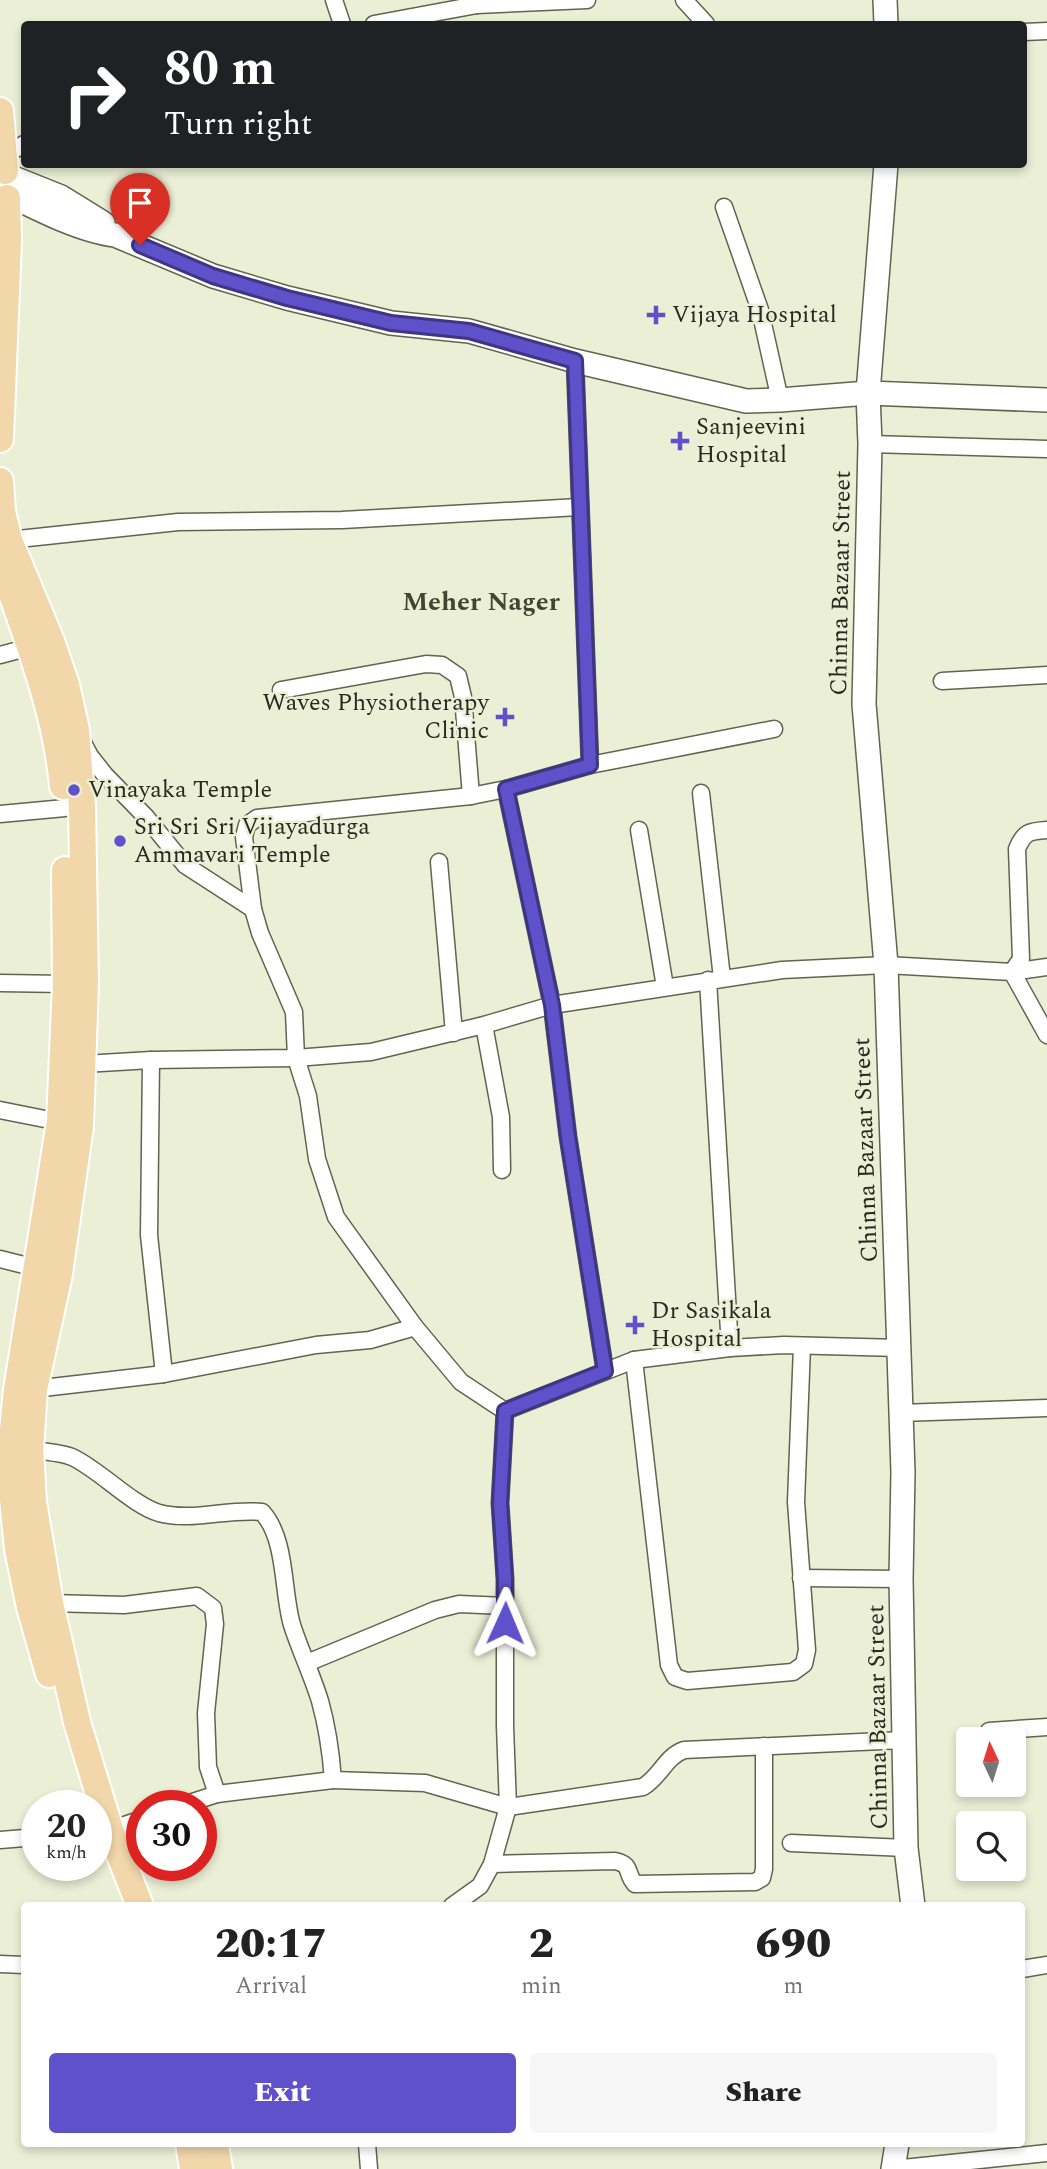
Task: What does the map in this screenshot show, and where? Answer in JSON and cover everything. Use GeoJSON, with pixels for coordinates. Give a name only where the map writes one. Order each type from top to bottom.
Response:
{"type":"FeatureCollection","features":[{"type":"Feature","properties":{"kind":"main road"},"geometry":{"type":"LineString","coordinates":[[0,111],[7,174],[8,240],[0,439]]}},
{"type":"Feature","properties":{"kind":"main road"},"geometry":{"type":"LineString","coordinates":[[0,481],[5,549],[30,647],[43,685],[65,729],[59,751],[65,808],[66,984],[60,1122],[17,1390],[6,1499],[30,1607],[84,1790]]}},
{"type":"Feature","properties":{"kind":"main road"},"geometry":{"type":"LineString","coordinates":[[5,549],[59,663],[66,685],[65,729],[82,820],[85,984],[80,1126],[59,1274],[17,1390],[30,1449],[33,1502],[50,1603],[93,1790]]}},
{"type":"Feature","properties":{"kind":"main road"},"geometry":{"type":"LineString","coordinates":[[112,1848],[138,1902]]}},
{"type":"Feature","properties":{"kind":"main road"},"geometry":{"type":"LineString","coordinates":[[112,1868],[120,1902]]}},
{"type":"Feature","properties":{"kind":"main road"},"geometry":{"type":"LineString","coordinates":[[189,2147],[193,2169]]}},
{"type":"Feature","properties":{"kind":"main road"},"geometry":{"type":"LineString","coordinates":[[215,2147],[219,2169]]}},
{"type":"Feature","properties":{"kind":"street"},"geometry":{"type":"LineString","coordinates":[[334,0],[341,21]]}},
{"type":"Feature","properties":{"kind":"street"},"geometry":{"type":"LineString","coordinates":[[388,21],[476,2],[587,0]]}},
{"type":"Feature","properties":{"kind":"street"},"geometry":{"type":"LineString","coordinates":[[684,0],[699,21]]}},
{"type":"Feature","properties":{"kind":"street"},"geometry":{"type":"LineString","coordinates":[[886,0],[886,21]]}},
{"type":"Feature","properties":{"kind":"street"},"geometry":{"type":"LineString","coordinates":[[1027,32],[1047,31]]}},
{"type":"Feature","properties":{"kind":"street","name":"Chinna Bazaar Street"},"geometry":{"type":"LineString","coordinates":[[886,168],[868,393],[870,444],[864,704],[886,965],[903,1472],[901,1579],[906,1849],[913,1902]]}},
{"type":"Feature","properties":{"kind":"street"},"geometry":{"type":"LineString","coordinates":[[7,174],[61,197],[104,223],[115,235],[213,276],[287,298],[391,323],[469,331],[575,361],[746,401],[868,393],[1047,400]]}},
{"type":"Feature","properties":{"kind":"street"},"geometry":{"type":"LineString","coordinates":[[724,207],[760,310],[780,400]]}},
{"type":"Feature","properties":{"kind":"street"},"geometry":{"type":"LineString","coordinates":[[575,361],[590,765]]}},
{"type":"Feature","properties":{"kind":"street"},"geometry":{"type":"LineString","coordinates":[[870,444],[1047,449]]}},
{"type":"Feature","properties":{"kind":"street"},"geometry":{"type":"LineString","coordinates":[[5,549],[178,522],[342,520],[579,507]]}},
{"type":"Feature","properties":{"kind":"street"},"geometry":{"type":"LineString","coordinates":[[0,655],[30,647]]}},
{"type":"Feature","properties":{"kind":"street"},"geometry":{"type":"LineString","coordinates":[[281,690],[426,664],[442,665],[458,676],[463,697],[471,796]]}},
{"type":"Feature","properties":{"kind":"street"},"geometry":{"type":"LineString","coordinates":[[942,681],[1047,675]]}},
{"type":"Feature","properties":{"kind":"street"},"geometry":{"type":"LineString","coordinates":[[65,729],[146,817],[185,865],[253,909]]}},
{"type":"Feature","properties":{"kind":"street"},"geometry":{"type":"LineString","coordinates":[[505,1411],[461,1382],[415,1327],[336,1216],[317,1159],[308,1096],[296,1058],[294,1012],[260,933],[253,909],[244,836],[247,825],[257,818],[471,796],[590,765],[774,729]]}},
{"type":"Feature","properties":{"kind":"street"},"geometry":{"type":"LineString","coordinates":[[506,789],[552,1005],[568,1137],[605,1371]]}},
{"type":"Feature","properties":{"kind":"street"},"geometry":{"type":"LineString","coordinates":[[701,793],[715,979],[730,1348]]}},
{"type":"Feature","properties":{"kind":"street"},"geometry":{"type":"LineString","coordinates":[[0,814],[65,808]]}},
{"type":"Feature","properties":{"kind":"street"},"geometry":{"type":"LineString","coordinates":[[639,830],[665,987]]}},
{"type":"Feature","properties":{"kind":"street"},"geometry":{"type":"LineString","coordinates":[[1012,972],[1021,959],[1017,849],[1022,837],[1033,831],[1047,830]]}},
{"type":"Feature","properties":{"kind":"street"},"geometry":{"type":"LineString","coordinates":[[439,862],[454,1033]]}},
{"type":"Feature","properties":{"kind":"street"},"geometry":{"type":"LineString","coordinates":[[83,1063],[296,1058],[371,1052],[484,1026],[552,1005],[782,970],[886,965],[1012,972],[1047,967]]}},
{"type":"Feature","properties":{"kind":"street"},"geometry":{"type":"LineString","coordinates":[[1012,972],[1047,1035]]}},
{"type":"Feature","properties":{"kind":"street"},"geometry":{"type":"LineString","coordinates":[[0,983],[66,984]]}},
{"type":"Feature","properties":{"kind":"street"},"geometry":{"type":"LineString","coordinates":[[484,1026],[501,1117],[502,1170]]}},
{"type":"Feature","properties":{"kind":"street"},"geometry":{"type":"LineString","coordinates":[[151,1060],[149,1235],[164,1374]]}},
{"type":"Feature","properties":{"kind":"street"},"geometry":{"type":"LineString","coordinates":[[0,1110],[60,1122]]}},
{"type":"Feature","properties":{"kind":"street"},"geometry":{"type":"LineString","coordinates":[[0,1259],[36,1268]]}},
{"type":"Feature","properties":{"kind":"street"},"geometry":{"type":"LineString","coordinates":[[17,1390],[164,1374],[316,1345],[370,1340],[415,1327]]}},
{"type":"Feature","properties":{"kind":"street"},"geometry":{"type":"LineString","coordinates":[[634,1360],[669,1665],[675,1677],[688,1681],[793,1672],[804,1664],[807,1650],[796,1502],[802,1346]]}},
{"type":"Feature","properties":{"kind":"street"},"geometry":{"type":"LineString","coordinates":[[505,1411],[634,1360],[730,1348],[900,1348]]}},
{"type":"Feature","properties":{"kind":"street"},"geometry":{"type":"LineString","coordinates":[[900,1413],[1047,1408]]}},
{"type":"Feature","properties":{"kind":"street"},"geometry":{"type":"LineString","coordinates":[[458,1902],[480,1886],[492,1864],[508,1807],[505,1579],[500,1503],[505,1411]]}},
{"type":"Feature","properties":{"kind":"street"},"geometry":{"type":"LineString","coordinates":[[30,1449],[70,1456],[158,1513],[181,1516],[246,1510],[262,1512],[271,1522],[292,1623],[320,1702],[330,1742],[333,1780]]}},
{"type":"Feature","properties":{"kind":"street"},"geometry":{"type":"LineString","coordinates":[[801,1578],[901,1579]]}},
{"type":"Feature","properties":{"kind":"street"},"geometry":{"type":"LineString","coordinates":[[50,1603],[124,1605],[197,1596],[213,1608],[215,1624],[206,1713],[208,1766],[216,1790]]}},
{"type":"Feature","properties":{"kind":"street"},"geometry":{"type":"LineString","coordinates":[[307,1663],[435,1610],[459,1604],[505,1606]]}},
{"type":"Feature","properties":{"kind":"street"},"geometry":{"type":"LineString","coordinates":[[1026,1728],[1047,1727]]}},
{"type":"Feature","properties":{"kind":"street"},"geometry":{"type":"LineString","coordinates":[[217,1794],[333,1780],[425,1783],[508,1807],[643,1787],[654,1780],[674,1754],[684,1749],[904,1740]]}},
{"type":"Feature","properties":{"kind":"street"},"geometry":{"type":"LineString","coordinates":[[492,1864],[615,1861],[624,1863],[635,1884],[755,1882],[762,1878],[764,1869],[764,1746]]}},
{"type":"Feature","properties":{"kind":"street"},"geometry":{"type":"LineString","coordinates":[[0,1840],[21,1838]]}},
{"type":"Feature","properties":{"kind":"street"},"geometry":{"type":"LineString","coordinates":[[791,1843],[906,1849]]}},
{"type":"Feature","properties":{"kind":"street"},"geometry":{"type":"LineString","coordinates":[[0,1964],[21,1965]]}},
{"type":"Feature","properties":{"kind":"street"},"geometry":{"type":"LineString","coordinates":[[1025,1969],[1047,1965]]}},
{"type":"Feature","properties":{"kind":"street"},"geometry":{"type":"LineString","coordinates":[[367,2147],[369,2169]]}},
{"type":"Feature","properties":{"kind":"street"},"geometry":{"type":"LineString","coordinates":[[897,2147],[893,2169],[1047,2153]]}},
{"type":"Feature","properties":{"kind":"place","name":"Vijaya Hospital"},"geometry":{"type":"Point","coordinates":[656,315]}},
{"type":"Feature","properties":{"kind":"place","name":"Sanjeevini Hospital"},"geometry":{"type":"Point","coordinates":[680,441]}},
{"type":"Feature","properties":{"kind":"place","name":"Waves Physiotherapy Clinic"},"geometry":{"type":"Point","coordinates":[505,717]}},
{"type":"Feature","properties":{"kind":"place","name":"Vinayaka Temple"},"geometry":{"type":"Point","coordinates":[74,790]}},
{"type":"Feature","properties":{"kind":"place","name":"Sri Sri Sri Vijayadurga Ammavari Temple"},"geometry":{"type":"Point","coordinates":[120,841]}},
{"type":"Feature","properties":{"kind":"place","name":"Dr Sasikala Hospital"},"geometry":{"type":"Point","coordinates":[635,1325]}},
{"type":"Feature","properties":{"kind":"district","name":"Meher Nager"},"geometry":{"type":"Point","coordinates":[481,602]}},
{"type":"Feature","properties":{"kind":"route"},"geometry":{"type":"LineString","coordinates":[[140,245],[213,276],[287,298],[391,323],[469,331],[575,361],[590,765],[506,789],[552,1005],[568,1137],[605,1371],[505,1411],[500,1503],[505,1623]]}}]}
